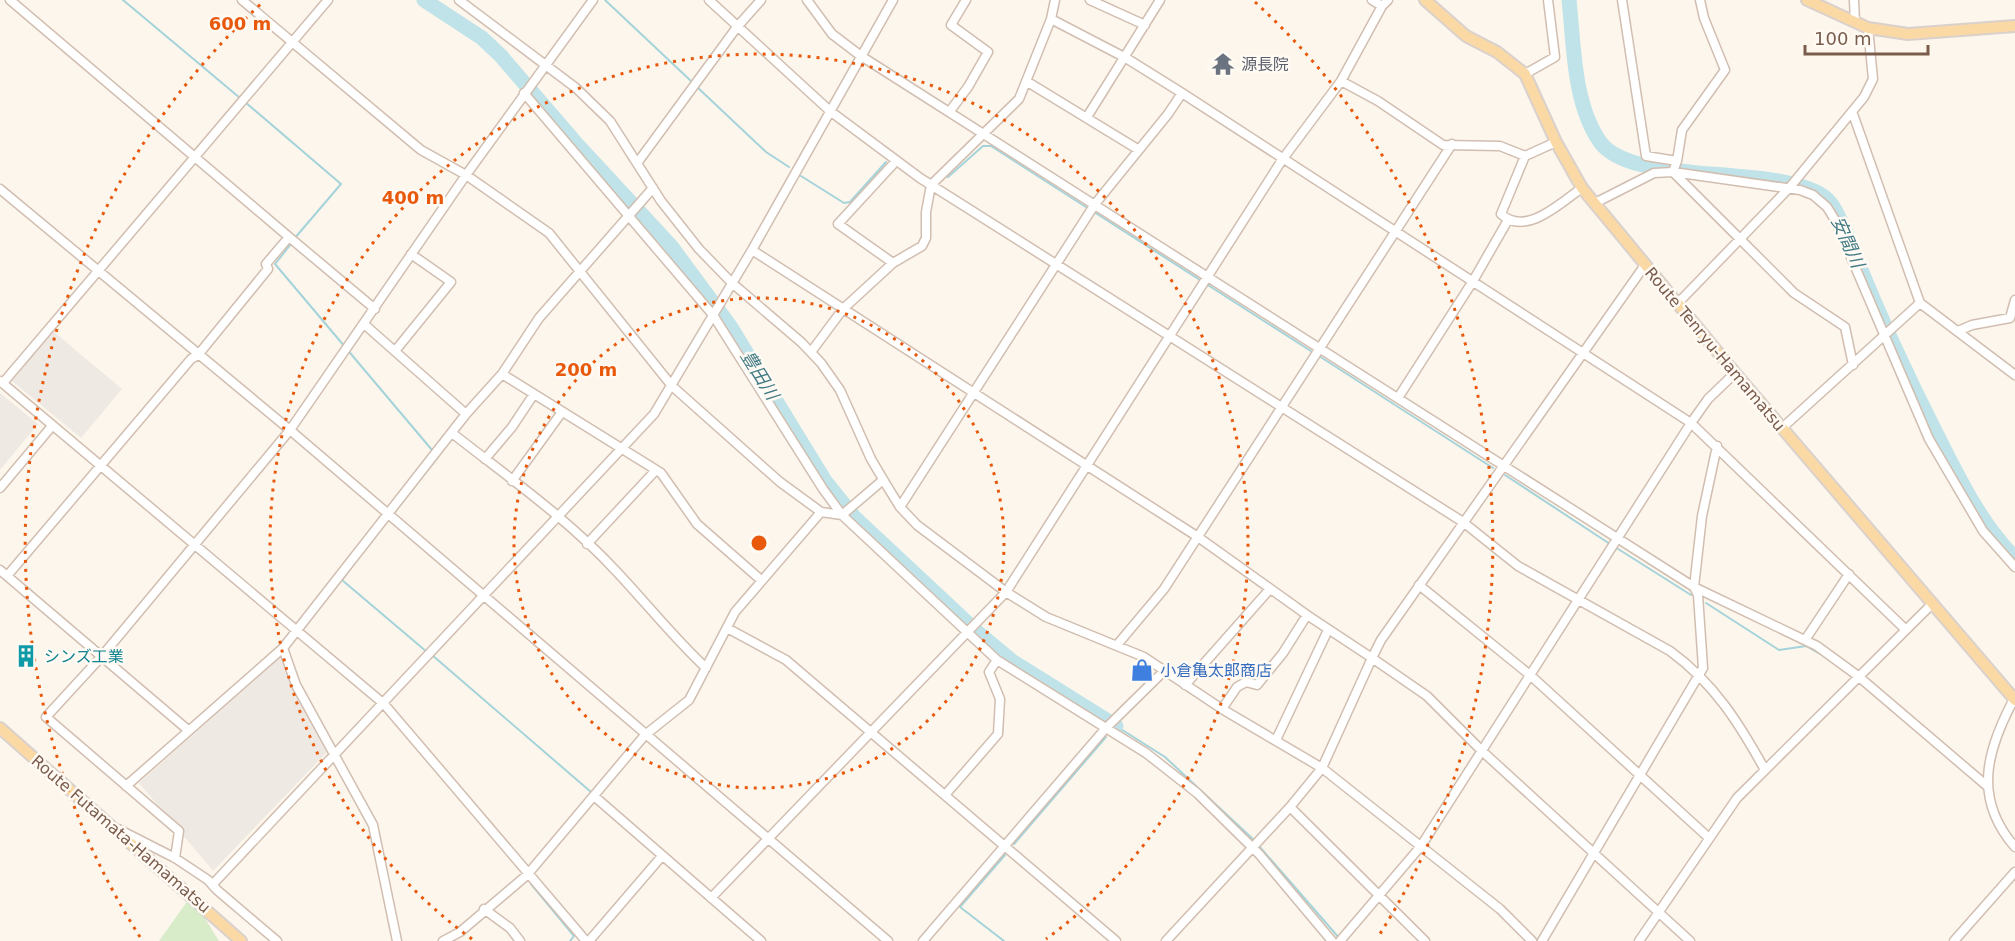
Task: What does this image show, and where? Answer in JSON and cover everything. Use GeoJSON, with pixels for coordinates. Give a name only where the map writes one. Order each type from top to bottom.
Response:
{"type":"FeatureCollection","features":[{"type":"Feature","properties":{"kind":"main road","name":"Route Tenryu-Hamamatsu"},"geometry":{"type":"LineString","coordinates":[[1425,0],[1466,36],[1497,52],[1525,74],[1556,142],[1582,188],[1735,373],[2015,700]]}},
{"type":"Feature","properties":{"kind":"main road"},"geometry":{"type":"LineString","coordinates":[[1808,0],[1868,28],[1908,34],[2015,26]]}},
{"type":"Feature","properties":{"kind":"main road","name":"Route Futamata-Hamamatsu"},"geometry":{"type":"LineString","coordinates":[[0,728],[241,941]]}},
{"type":"Feature","properties":{"kind":"street"},"geometry":{"type":"LineString","coordinates":[[10,0],[375,309]]}},
{"type":"Feature","properties":{"kind":"street"},"geometry":{"type":"LineString","coordinates":[[242,0],[421,150],[466,175],[549,233],[577,271],[672,386],[780,482],[821,512],[842,515],[883,480]]}},
{"type":"Feature","properties":{"kind":"street"},"geometry":{"type":"LineString","coordinates":[[328,0],[2,382],[384,704],[526,875],[587,941],[662,856]]}},
{"type":"Feature","properties":{"kind":"street"},"geometry":{"type":"LineString","coordinates":[[460,0],[576,88],[610,121],[653,188],[699,249],[732,282],[811,352],[840,390],[883,480],[900,507],[932,537],[1006,592],[1046,617],[1116,645],[1164,670],[1222,709],[1322,768],[1500,909],[1532,941]]}},
{"type":"Feature","properties":{"kind":"street"},"geometry":{"type":"LineString","coordinates":[[175,858],[179,831],[46,717],[102,656],[290,430],[466,175],[593,0]]}},
{"type":"Feature","properties":{"kind":"street"},"geometry":{"type":"LineString","coordinates":[[709,0],[830,111],[931,185],[1463,522],[1518,566],[1670,651],[1699,675],[1732,713],[1765,770]]}},
{"type":"Feature","properties":{"kind":"street"},"geometry":{"type":"LineString","coordinates":[[638,162],[737,27],[761,0]]}},
{"type":"Feature","properties":{"kind":"street"},"geometry":{"type":"LineString","coordinates":[[807,0],[831,34],[861,56],[985,134],[1092,208],[1207,277],[1398,398],[1503,466],[1614,543],[1694,587],[1805,640],[1858,676],[1987,786]]}},
{"type":"Feature","properties":{"kind":"street"},"geometry":{"type":"LineString","coordinates":[[213,884],[654,414],[752,250],[893,0]]}},
{"type":"Feature","properties":{"kind":"street"},"geometry":{"type":"LineString","coordinates":[[950,111],[968,87],[988,52],[951,26],[966,0]]}},
{"type":"Feature","properties":{"kind":"street"},"geometry":{"type":"LineString","coordinates":[[811,352],[843,309],[893,263],[922,246],[926,238],[926,212],[931,185],[1019,99],[1051,19],[1055,0]]}},
{"type":"Feature","properties":{"kind":"street"},"geometry":{"type":"LineString","coordinates":[[1090,0],[1145,25]]}},
{"type":"Feature","properties":{"kind":"street"},"geometry":{"type":"LineString","coordinates":[[1087,117],[1126,58],[1160,0]]}},
{"type":"Feature","properties":{"kind":"street"},"geometry":{"type":"LineString","coordinates":[[711,898],[1006,592],[1282,160],[1341,81],[1385,3],[1372,0]]}},
{"type":"Feature","properties":{"kind":"street"},"geometry":{"type":"LineString","coordinates":[[1525,74],[1555,57],[1548,0]]}},
{"type":"Feature","properties":{"kind":"street"},"geometry":{"type":"LineString","coordinates":[[1622,0],[1646,156],[1675,168],[1792,185],[1813,195],[1827,207],[1887,334],[1929,440],[1983,531],[2015,567]]}},
{"type":"Feature","properties":{"kind":"street"},"geometry":{"type":"LineString","coordinates":[[1675,168],[1682,130],[1725,70],[1704,18],[1700,0]]}},
{"type":"Feature","properties":{"kind":"street"},"geometry":{"type":"LineString","coordinates":[[1854,0],[1855,22]]}},
{"type":"Feature","properties":{"kind":"street"},"geometry":{"type":"LineString","coordinates":[[1051,19],[1126,58],[1182,93],[1282,160],[1691,423],[1905,629]]}},
{"type":"Feature","properties":{"kind":"street"},"geometry":{"type":"LineString","coordinates":[[1677,304],[1792,185],[1853,114],[1872,84],[1868,28]]}},
{"type":"Feature","properties":{"kind":"street"},"geometry":{"type":"LineString","coordinates":[[1026,81],[1139,150]]}},
{"type":"Feature","properties":{"kind":"street"},"geometry":{"type":"LineString","coordinates":[[1341,81],[1378,101],[1443,145],[1500,146],[1525,156]]}},
{"type":"Feature","properties":{"kind":"street"},"geometry":{"type":"LineString","coordinates":[[525,92],[713,314],[823,489],[842,515],[997,660],[1146,753],[1177,776],[1256,844],[1332,941]]}},
{"type":"Feature","properties":{"kind":"street"},"geometry":{"type":"LineString","coordinates":[[900,507],[1092,208],[1182,93]]}},
{"type":"Feature","properties":{"kind":"street"},"geometry":{"type":"LineString","coordinates":[[1853,114],[1920,303],[2015,375]]}},
{"type":"Feature","properties":{"kind":"street"},"geometry":{"type":"LineString","coordinates":[[1556,142],[1525,156],[1501,214],[1508,220],[1527,222],[1545,214],[1582,188]]}},
{"type":"Feature","properties":{"kind":"street"},"geometry":{"type":"LineString","coordinates":[[1116,645],[1164,589],[1320,349],[1394,230],[1452,144]]}},
{"type":"Feature","properties":{"kind":"street"},"geometry":{"type":"LineString","coordinates":[[893,263],[838,224],[896,161]]}},
{"type":"Feature","properties":{"kind":"street"},"geometry":{"type":"LineString","coordinates":[[1594,203],[1654,173],[1675,168]]}},
{"type":"Feature","properties":{"kind":"street"},"geometry":{"type":"LineString","coordinates":[[1675,168],[1740,239],[1794,293],[1845,327],[1854,365]]}},
{"type":"Feature","properties":{"kind":"street"},"geometry":{"type":"LineString","coordinates":[[126,786],[283,648],[466,414],[502,374],[539,318],[577,271],[653,188]]}},
{"type":"Feature","properties":{"kind":"street"},"geometry":{"type":"LineString","coordinates":[[0,189],[290,430],[888,941]]}},
{"type":"Feature","properties":{"kind":"street"},"geometry":{"type":"LineString","coordinates":[[1398,398],[1473,281],[1508,220]]}},
{"type":"Feature","properties":{"kind":"street"},"geometry":{"type":"LineString","coordinates":[[8,576],[191,359],[198,355],[268,269],[266,264],[293,240]]}},
{"type":"Feature","properties":{"kind":"street"},"geometry":{"type":"LineString","coordinates":[[752,250],[1198,537],[1328,630],[1427,696],[1482,751],[1690,941]]}},
{"type":"Feature","properties":{"kind":"street"},"geometry":{"type":"LineString","coordinates":[[395,351],[452,282],[411,254]]}},
{"type":"Feature","properties":{"kind":"street"},"geometry":{"type":"LineString","coordinates":[[1166,941],[1290,807],[1322,768],[1381,640],[1645,265]]}},
{"type":"Feature","properties":{"kind":"street"},"geometry":{"type":"LineString","coordinates":[[1958,331],[1972,325],[2010,318],[2015,300]]}},
{"type":"Feature","properties":{"kind":"street"},"geometry":{"type":"LineString","coordinates":[[1782,428],[1920,303]]}},
{"type":"Feature","properties":{"kind":"street"},"geometry":{"type":"LineString","coordinates":[[364,324],[466,414]]}},
{"type":"Feature","properties":{"kind":"street"},"geometry":{"type":"LineString","coordinates":[[1343,938],[1421,846],[1691,423],[1708,399],[1735,373]]}},
{"type":"Feature","properties":{"kind":"street"},"geometry":{"type":"LineString","coordinates":[[502,374],[662,473],[697,524],[761,580]]}},
{"type":"Feature","properties":{"kind":"street"},"geometry":{"type":"LineString","coordinates":[[484,459],[512,427],[534,394]]}},
{"type":"Feature","properties":{"kind":"street"},"geometry":{"type":"LineString","coordinates":[[512,481],[562,412]]}},
{"type":"Feature","properties":{"kind":"street"},"geometry":{"type":"LineString","coordinates":[[0,488],[52,426]]}},
{"type":"Feature","properties":{"kind":"street"},"geometry":{"type":"LineString","coordinates":[[453,433],[558,517],[616,571],[648,609],[706,668]]}},
{"type":"Feature","properties":{"kind":"street"},"geometry":{"type":"LineString","coordinates":[[1542,941],[1703,668],[1698,595],[1694,587],[1702,516],[1717,446]]}},
{"type":"Feature","properties":{"kind":"street"},"geometry":{"type":"LineString","coordinates":[[587,544],[656,470]]}},
{"type":"Feature","properties":{"kind":"street"},"geometry":{"type":"LineString","coordinates":[[443,941],[460,932],[526,875],[645,735],[689,700],[735,612],[821,512]]}},
{"type":"Feature","properties":{"kind":"street"},"geometry":{"type":"LineString","coordinates":[[0,570],[188,730]]}},
{"type":"Feature","properties":{"kind":"street"},"geometry":{"type":"LineString","coordinates":[[1805,640],[1849,574]]}},
{"type":"Feature","properties":{"kind":"street"},"geometry":{"type":"LineString","coordinates":[[1419,585],[1530,675],[1709,838]]}},
{"type":"Feature","properties":{"kind":"street"},"geometry":{"type":"LineString","coordinates":[[1185,685],[1270,589]]}},
{"type":"Feature","properties":{"kind":"street"},"geometry":{"type":"LineString","coordinates":[[1640,941],[1737,798],[1932,604]]}},
{"type":"Feature","properties":{"kind":"street"},"geometry":{"type":"LineString","coordinates":[[1222,709],[1237,687],[1246,681],[1257,685],[1284,653],[1307,615]]}},
{"type":"Feature","properties":{"kind":"street"},"geometry":{"type":"LineString","coordinates":[[727,628],[786,660],[1116,941]]}},
{"type":"Feature","properties":{"kind":"street"},"geometry":{"type":"LineString","coordinates":[[1276,740],[1328,630]]}},
{"type":"Feature","properties":{"kind":"street"},"geometry":{"type":"LineString","coordinates":[[283,648],[296,685],[373,825],[397,941]]}},
{"type":"Feature","properties":{"kind":"street"},"geometry":{"type":"LineString","coordinates":[[945,795],[998,734],[1000,699],[989,672],[997,660]]}},
{"type":"Feature","properties":{"kind":"street"},"geometry":{"type":"LineString","coordinates":[[923,941],[1106,728],[1164,670]]}},
{"type":"Feature","properties":{"kind":"street"},"geometry":{"type":"LineString","coordinates":[[2015,700],[1994,747],[1987,786],[1992,812],[2015,847]]}},
{"type":"Feature","properties":{"kind":"street"},"geometry":{"type":"LineString","coordinates":[[594,796],[761,941]]}},
{"type":"Feature","properties":{"kind":"street"},"geometry":{"type":"LineString","coordinates":[[1290,807],[1425,941]]}},
{"type":"Feature","properties":{"kind":"street"},"geometry":{"type":"LineString","coordinates":[[110,825],[175,858],[213,884],[217,890],[277,941]]}},
{"type":"Feature","properties":{"kind":"street"},"geometry":{"type":"LineString","coordinates":[[1954,941],[2015,872]]}},
{"type":"Feature","properties":{"kind":"street"},"geometry":{"type":"LineString","coordinates":[[484,909],[510,928],[520,941]]}},
{"type":"Feature","properties":{"kind":"shaded area"},"geometry":{"type":"Polygon","coordinates":[[[53,331],[122,389],[81,438],[12,381],[53,331]]]}},
{"type":"Feature","properties":{"kind":"shaded area"},"geometry":{"type":"Polygon","coordinates":[[[0,393],[38,424],[0,470],[0,393]]]}},
{"type":"Feature","properties":{"kind":"shaded area"},"geometry":{"type":"Polygon","coordinates":[[[280,657],[291,688],[329,750],[213,871],[139,783],[280,657]]]}},
{"type":"Feature","properties":{"kind":"green space"},"geometry":{"type":"Polygon","coordinates":[[[191,896],[219,941],[159,941],[191,896]]]}},
{"type":"Feature","properties":{"kind":"waterway"},"geometry":{"type":"LineString","coordinates":[[123,0],[240,98]]}},
{"type":"Feature","properties":{"kind":"waterway","name":"豊田川"},"geometry":{"type":"LineString","coordinates":[[424,0],[482,38],[501,56],[574,141],[671,246],[730,326],[825,481],[854,517],[976,631],[1012,661],[1116,726]]}},
{"type":"Feature","properties":{"kind":"waterway"},"geometry":{"type":"LineString","coordinates":[[605,0],[691,81]]}},
{"type":"Feature","properties":{"kind":"waterway","name":"安間川"},"geometry":{"type":"LineString","coordinates":[[1569,0],[1576,73],[1584,110],[1600,142],[1617,156],[1642,165],[1672,170],[1772,180],[1800,186],[1823,196],[1830,203],[1845,230],[1924,410],[1971,500],[1991,530],[2015,558]]}},
{"type":"Feature","properties":{"kind":"waterway"},"geometry":{"type":"LineString","coordinates":[[697,87],[766,152],[789,167]]}},
{"type":"Feature","properties":{"kind":"waterway"},"geometry":{"type":"LineString","coordinates":[[245,102],[341,184],[294,239]]}},
{"type":"Feature","properties":{"kind":"waterway"},"geometry":{"type":"LineString","coordinates":[[948,177],[983,146],[991,146],[1089,209]]}},
{"type":"Feature","properties":{"kind":"waterway"},"geometry":{"type":"LineString","coordinates":[[801,176],[844,203],[850,202],[886,162]]}},
{"type":"Feature","properties":{"kind":"waterway"},"geometry":{"type":"LineString","coordinates":[[1094,212],[1314,353]]}},
{"type":"Feature","properties":{"kind":"waterway"},"geometry":{"type":"LineString","coordinates":[[291,244],[275,264],[432,450]]}},
{"type":"Feature","properties":{"kind":"waterway"},"geometry":{"type":"LineString","coordinates":[[1319,356],[1493,468]]}},
{"type":"Feature","properties":{"kind":"waterway"},"geometry":{"type":"LineString","coordinates":[[394,513],[438,457]]}},
{"type":"Feature","properties":{"kind":"waterway"},"geometry":{"type":"LineString","coordinates":[[1505,475],[1610,544]]}},
{"type":"Feature","properties":{"kind":"waterway"},"geometry":{"type":"LineString","coordinates":[[365,550],[386,523]]}},
{"type":"Feature","properties":{"kind":"waterway"},"geometry":{"type":"LineString","coordinates":[[1615,547],[1691,595]]}},
{"type":"Feature","properties":{"kind":"waterway"},"geometry":{"type":"LineString","coordinates":[[354,564],[342,580],[427,652]]}},
{"type":"Feature","properties":{"kind":"waterway"},"geometry":{"type":"LineString","coordinates":[[1706,603],[1779,650],[1806,646],[1820,654]]}},
{"type":"Feature","properties":{"kind":"waterway"},"geometry":{"type":"LineString","coordinates":[[432,655],[591,792]]}},
{"type":"Feature","properties":{"kind":"waterway"},"geometry":{"type":"LineString","coordinates":[[1114,729],[1116,726],[1165,757],[1255,841]]}},
{"type":"Feature","properties":{"kind":"waterway"},"geometry":{"type":"LineString","coordinates":[[1014,844],[1106,737]]}},
{"type":"Feature","properties":{"kind":"waterway"},"geometry":{"type":"LineString","coordinates":[[1259,846],[1340,939]]}},
{"type":"Feature","properties":{"kind":"waterway"},"geometry":{"type":"LineString","coordinates":[[1004,941],[960,907],[1005,855]]}},
{"type":"Feature","properties":{"kind":"waterway"},"geometry":{"type":"LineString","coordinates":[[531,884],[574,936],[570,941]]}},
{"type":"Feature","properties":{"kind":"place","name":"源長院"},"geometry":{"type":"Point","coordinates":[1223,64]}},
{"type":"Feature","properties":{"kind":"place","name":"シンズ工業"},"geometry":{"type":"Point","coordinates":[26,656]}},
{"type":"Feature","properties":{"kind":"place","name":"小倉亀太郎商店"},"geometry":{"type":"Point","coordinates":[1142,670]}}]}
